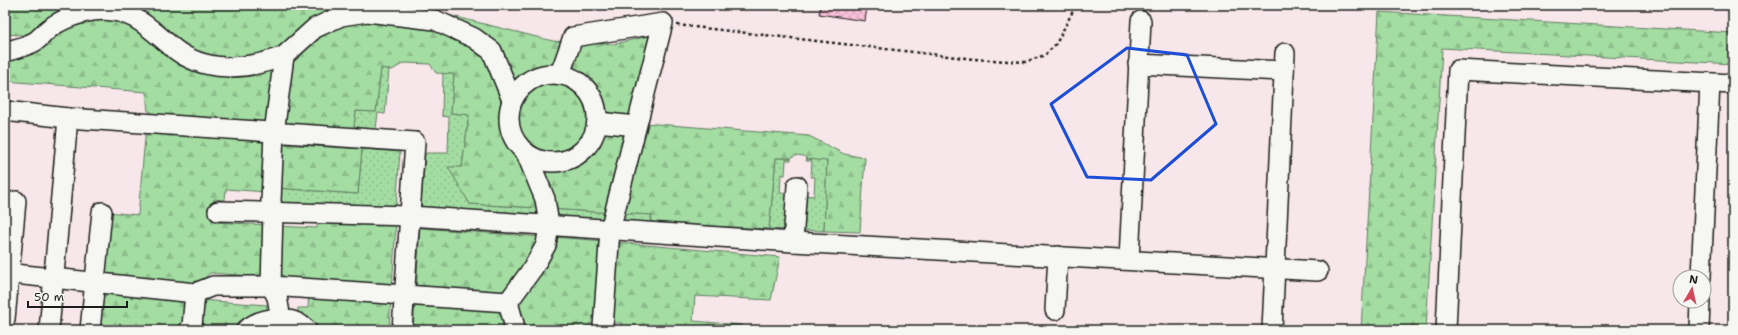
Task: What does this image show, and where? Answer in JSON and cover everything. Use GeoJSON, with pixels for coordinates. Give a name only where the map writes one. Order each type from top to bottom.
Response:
{"type":"FeatureCollection","features":[{"type":"Feature","properties":{"kind":"lane"},"geometry":{"type":"LineString","coordinates":[[5,52],[35,42],[50,28],[69,17],[113,10],[129,15],[153,30],[173,48],[193,60],[218,67],[262,64],[284,56],[315,28],[341,16],[367,12],[435,20],[474,38],[492,51],[512,100]]}},
{"type":"Feature","properties":{"kind":"lane"},"geometry":{"type":"LineString","coordinates":[[1129,259],[1141,21]]}},
{"type":"Feature","properties":{"kind":"lane"},"geometry":{"type":"LineString","coordinates":[[560,74],[573,38],[663,23],[610,230],[604,329]]}},
{"type":"Feature","properties":{"kind":"lane"},"geometry":{"type":"LineString","coordinates":[[281,319],[277,298],[271,286],[274,213],[271,201],[274,133],[284,56]]}},
{"type":"Feature","properties":{"kind":"lane"},"geometry":{"type":"LineString","coordinates":[[1138,64],[1284,62],[1276,268],[1272,330]]}},
{"type":"Feature","properties":{"kind":"lane"},"geometry":{"type":"LineString","coordinates":[[1446,330],[1458,70],[1733,84]]}},
{"type":"Feature","properties":{"kind":"lane"},"geometry":{"type":"LineString","coordinates":[[544,74],[560,74],[575,79],[587,89],[596,102],[598,122],[596,133],[583,152],[570,160],[555,163],[539,160],[526,153],[515,141],[511,131],[508,114],[512,100],[521,87],[533,78],[544,74]]}},
{"type":"Feature","properties":{"kind":"lane"},"geometry":{"type":"LineString","coordinates":[[1701,269],[1710,83]]}},
{"type":"Feature","properties":{"kind":"lane"},"geometry":{"type":"LineString","coordinates":[[5,111],[68,118],[415,142],[402,330]]}},
{"type":"Feature","properties":{"kind":"lane"},"geometry":{"type":"LineString","coordinates":[[49,330],[68,118]]}},
{"type":"Feature","properties":{"kind":"lane"},"geometry":{"type":"LineString","coordinates":[[598,122],[636,126]]}},
{"type":"Feature","properties":{"kind":"lane"},"geometry":{"type":"LineString","coordinates":[[508,302],[533,268],[546,245],[549,226],[545,199],[526,153]]}},
{"type":"Feature","properties":{"kind":"lane"},"geometry":{"type":"LineString","coordinates":[[794,242],[797,186]]}},
{"type":"Feature","properties":{"kind":"lane"},"geometry":{"type":"LineString","coordinates":[[5,319],[7,274],[16,201]]}},
{"type":"Feature","properties":{"kind":"lane"},"geometry":{"type":"LineString","coordinates":[[218,211],[410,216],[794,242],[1129,259],[1318,271]]}},
{"type":"Feature","properties":{"kind":"lane"},"geometry":{"type":"LineString","coordinates":[[90,330],[102,212]]}},
{"type":"Feature","properties":{"kind":"lane"},"geometry":{"type":"LineString","coordinates":[[1055,310],[1058,256]]}},
{"type":"Feature","properties":{"kind":"lane"},"geometry":{"type":"LineString","coordinates":[[7,274],[195,293],[213,286],[271,286],[508,302]]}},
{"type":"Feature","properties":{"kind":"lane"},"geometry":{"type":"LineString","coordinates":[[189,330],[192,326],[195,293]]}},
{"type":"Feature","properties":{"kind":"lane"},"geometry":{"type":"LineString","coordinates":[[508,302],[514,324],[513,330]]}},
{"type":"Feature","properties":{"kind":"lane"},"geometry":{"type":"LineString","coordinates":[[1699,330],[1700,309]]}},
{"type":"Feature","properties":{"kind":"lane"},"geometry":{"type":"LineString","coordinates":[[246,330],[254,323],[272,318],[291,320],[307,330]]}},
{"type":"Feature","properties":{"kind":"path"},"geometry":{"type":"LineString","coordinates":[[663,23],[974,59],[1025,62],[1045,55],[1056,44],[1076,5]]}},
{"type":"Feature","properties":{"kind":"highlighted area"},"geometry":{"type":"Polygon","coordinates":[[[1127,48],[1187,55],[1216,124],[1151,180],[1087,177],[1051,104],[1127,48]]]}},
{"type":"Feature","properties":{"kind":"green space"},"geometry":{"type":"Polygon","coordinates":[[[5,5],[112,5],[22,35],[5,34],[5,5]]]}},
{"type":"Feature","properties":{"kind":"green space"},"geometry":{"type":"Polygon","coordinates":[[[113,5],[392,5],[392,9],[367,6],[279,53],[242,61],[196,55],[113,5]]]}},
{"type":"Feature","properties":{"kind":"green space"},"geometry":{"type":"Polygon","coordinates":[[[1379,12],[1733,33],[1733,64],[1442,48],[1426,330],[1361,330],[1379,12]]]}},
{"type":"Feature","properties":{"kind":"green space"},"geometry":{"type":"Polygon","coordinates":[[[113,13],[192,64],[278,63],[268,128],[160,116],[148,111],[146,92],[5,81],[5,57],[52,32],[113,13]]]}},
{"type":"Feature","properties":{"kind":"green space"},"geometry":{"type":"Polygon","coordinates":[[[440,13],[553,41],[567,42],[555,71],[543,72],[534,75],[515,87],[494,49],[440,13]]]}},
{"type":"Feature","properties":{"kind":"green space"},"geometry":{"type":"Polygon","coordinates":[[[366,16],[434,23],[487,51],[504,98],[504,130],[540,196],[540,208],[470,204],[448,167],[462,167],[469,115],[451,113],[454,74],[436,73],[430,64],[404,63],[392,70],[381,68],[376,112],[356,111],[353,134],[279,128],[289,57],[314,32],[366,16]]]}},
{"type":"Feature","properties":{"kind":"green space"},"geometry":{"type":"Polygon","coordinates":[[[654,35],[631,123],[601,118],[600,109],[595,94],[591,88],[580,79],[564,72],[580,43],[614,44],[654,35]]]}},
{"type":"Feature","properties":{"kind":"green space"},"geometry":{"type":"Polygon","coordinates":[[[381,68],[389,69],[385,114],[378,113],[375,136],[353,134],[356,111],[376,112],[381,68]]]}},
{"type":"Feature","properties":{"kind":"green space"},"geometry":{"type":"Polygon","coordinates":[[[443,73],[454,74],[451,113],[469,115],[462,167],[449,168],[470,204],[540,208],[540,216],[424,209],[421,205],[426,153],[448,153],[449,117],[442,116],[443,73]]]}},
{"type":"Feature","properties":{"kind":"green space"},"geometry":{"type":"Polygon","coordinates":[[[545,79],[561,79],[575,85],[586,96],[592,110],[592,126],[586,140],[575,151],[561,157],[545,157],[531,151],[520,140],[514,126],[514,110],[520,96],[531,85],[545,79]]]}},
{"type":"Feature","properties":{"kind":"green space"},"geometry":{"type":"Polygon","coordinates":[[[644,123],[809,136],[844,154],[865,158],[860,232],[824,231],[827,161],[807,159],[804,156],[795,155],[791,158],[776,158],[769,229],[651,223],[652,215],[620,213],[644,123]]]}},
{"type":"Feature","properties":{"kind":"green space"},"geometry":{"type":"Polygon","coordinates":[[[146,127],[271,139],[266,192],[226,189],[225,200],[214,199],[212,222],[269,225],[268,277],[210,273],[195,287],[101,280],[107,212],[138,215],[146,127]]]}},
{"type":"Feature","properties":{"kind":"green space"},"geometry":{"type":"Polygon","coordinates":[[[600,127],[630,131],[611,213],[550,209],[539,163],[560,164],[569,162],[585,154],[592,147],[597,138],[600,127]]]}},
{"type":"Feature","properties":{"kind":"green space"},"geometry":{"type":"Polygon","coordinates":[[[280,144],[362,149],[358,194],[277,188],[280,144]]]}},
{"type":"Feature","properties":{"kind":"green space"},"geometry":{"type":"Polygon","coordinates":[[[362,149],[400,152],[396,209],[276,204],[277,188],[358,194],[362,149]]]}},
{"type":"Feature","properties":{"kind":"green space"},"geometry":{"type":"Polygon","coordinates":[[[776,158],[791,158],[791,160],[786,160],[785,175],[781,175],[780,193],[792,194],[789,230],[769,229],[776,158]]]}},
{"type":"Feature","properties":{"kind":"green space"},"geometry":{"type":"Polygon","coordinates":[[[807,159],[827,160],[824,231],[800,230],[802,195],[814,196],[815,177],[811,177],[812,161],[806,161],[807,159]]]}},
{"type":"Feature","properties":{"kind":"green space"},"geometry":{"type":"Polygon","coordinates":[[[550,209],[611,213],[609,220],[550,217],[550,209]]]}},
{"type":"Feature","properties":{"kind":"green space"},"geometry":{"type":"Polygon","coordinates":[[[620,213],[652,215],[651,223],[617,220],[620,213]]]}},
{"type":"Feature","properties":{"kind":"green space"},"geometry":{"type":"Polygon","coordinates":[[[318,218],[396,223],[392,290],[276,284],[277,226],[317,228],[318,218]]]}},
{"type":"Feature","properties":{"kind":"green space"},"geometry":{"type":"Polygon","coordinates":[[[420,228],[543,237],[505,297],[416,292],[420,228]]]}},
{"type":"Feature","properties":{"kind":"green space"},"geometry":{"type":"Polygon","coordinates":[[[552,237],[605,241],[599,324],[590,323],[590,330],[518,330],[513,303],[552,237]]]}},
{"type":"Feature","properties":{"kind":"green space"},"geometry":{"type":"Polygon","coordinates":[[[613,242],[780,257],[771,300],[695,296],[693,321],[742,325],[745,330],[621,330],[621,323],[608,323],[613,242]]]}},
{"type":"Feature","properties":{"kind":"green space"},"geometry":{"type":"Polygon","coordinates":[[[100,292],[191,299],[186,330],[97,330],[100,292]]]}},
{"type":"Feature","properties":{"kind":"green space"},"geometry":{"type":"Polygon","coordinates":[[[309,295],[391,297],[389,330],[312,330],[297,321],[298,308],[308,308],[309,295]]]}},
{"type":"Feature","properties":{"kind":"green space"},"geometry":{"type":"Polygon","coordinates":[[[199,300],[267,305],[266,316],[243,324],[235,330],[196,330],[199,300]]]}},
{"type":"Feature","properties":{"kind":"green space"},"geometry":{"type":"Polygon","coordinates":[[[415,300],[504,307],[510,330],[413,330],[415,300]]]}},
{"type":"Feature","properties":{"kind":"building"},"geometry":{"type":"Polygon","coordinates":[[[821,5],[867,7],[865,21],[819,14],[821,5]]]}}]}
